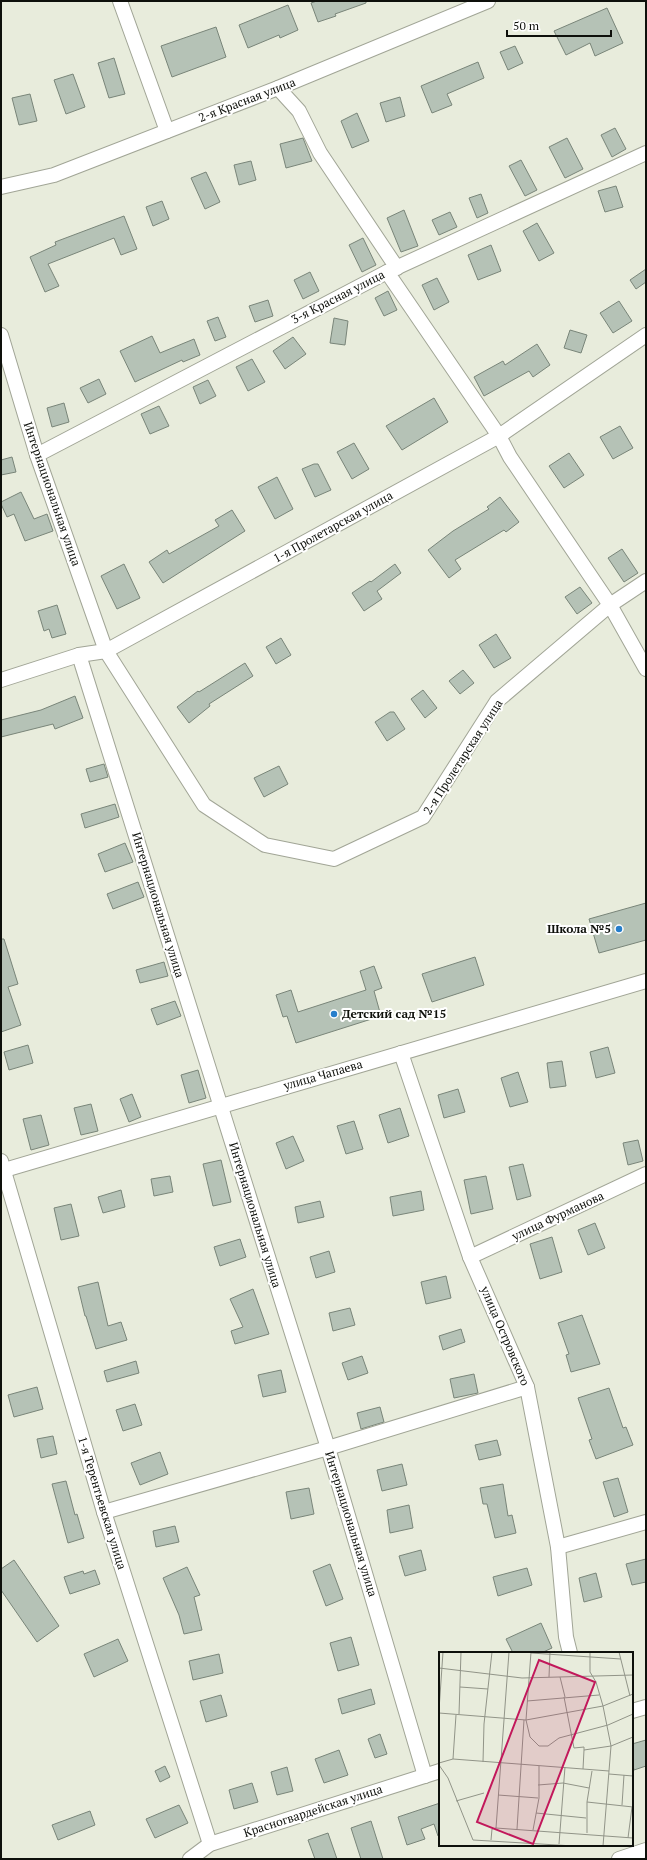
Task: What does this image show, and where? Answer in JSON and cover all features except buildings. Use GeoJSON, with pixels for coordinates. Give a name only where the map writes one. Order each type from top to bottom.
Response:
{"type":"FeatureCollection","features":[{"type":"Feature","properties":{"kind":"street"},"geometry":{"type":"LineString","coordinates":[[120,1],[167,131]]}},
{"type":"Feature","properties":{"kind":"street","name":"2-я Красная улица"},"geometry":{"type":"LineString","coordinates":[[1,187],[54,175],[278,88],[488,1]]}},
{"type":"Feature","properties":{"kind":"street"},"geometry":{"type":"LineString","coordinates":[[278,88],[299,112],[320,153],[392,270],[499,436],[510,457],[610,605],[646,669]]}},
{"type":"Feature","properties":{"kind":"street","name":"3-я Красная улица"},"geometry":{"type":"LineString","coordinates":[[37,455],[392,270],[646,153]]}},
{"type":"Feature","properties":{"kind":"street","name":"Интернациональная улица"},"geometry":{"type":"LineString","coordinates":[[1,335],[37,455],[106,651]]}},
{"type":"Feature","properties":{"kind":"street","name":"1-я Пролетарская улица"},"geometry":{"type":"LineString","coordinates":[[1,680],[80,655],[106,651],[499,436],[646,335]]}},
{"type":"Feature","properties":{"kind":"street","name":"2-я Пролетарская улица"},"geometry":{"type":"LineString","coordinates":[[106,651],[204,805],[265,845],[334,858],[423,818],[497,701],[610,605],[646,581]]}},
{"type":"Feature","properties":{"kind":"street","name":"Интернациональная улица"},"geometry":{"type":"LineString","coordinates":[[80,655],[328,1448],[425,1776]]}},
{"type":"Feature","properties":{"kind":"street","name":"улица Чапаева"},"geometry":{"type":"LineString","coordinates":[[2,1168],[220,1106],[646,981]]}},
{"type":"Feature","properties":{"kind":"street","name":"улица Островского"},"geometry":{"type":"LineString","coordinates":[[401,1053],[470,1257],[527,1387],[558,1547],[566,1637],[570,1652]]}},
{"type":"Feature","properties":{"kind":"street","name":"1-я Терентьевская улица"},"geometry":{"type":"LineString","coordinates":[[2,1168],[104,1512],[210,1844]]}},
{"type":"Feature","properties":{"kind":"street","name":"улица Фурманова"},"geometry":{"type":"LineString","coordinates":[[470,1257],[646,1174]]}},
{"type":"Feature","properties":{"kind":"street"},"geometry":{"type":"LineString","coordinates":[[104,1512],[328,1448],[527,1387]]}},
{"type":"Feature","properties":{"kind":"street"},"geometry":{"type":"LineString","coordinates":[[558,1547],[646,1522]]}},
{"type":"Feature","properties":{"kind":"street"},"geometry":{"type":"LineString","coordinates":[[633,1711],[646,1707]]}},
{"type":"Feature","properties":{"kind":"street","name":"Красногвардейская улица"},"geometry":{"type":"LineString","coordinates":[[190,1859],[210,1844],[439,1771]]}},
{"type":"Feature","properties":{"kind":"street"},"geometry":{"type":"LineString","coordinates":[[618,1859],[646,1850]]}},
{"type":"Feature","properties":{"kind":"place","name":"Школа №5"},"geometry":{"type":"Point","coordinates":[619,929]}},
{"type":"Feature","properties":{"kind":"place","name":"Детский сад №15"},"geometry":{"type":"Point","coordinates":[334,1014]}}]}
